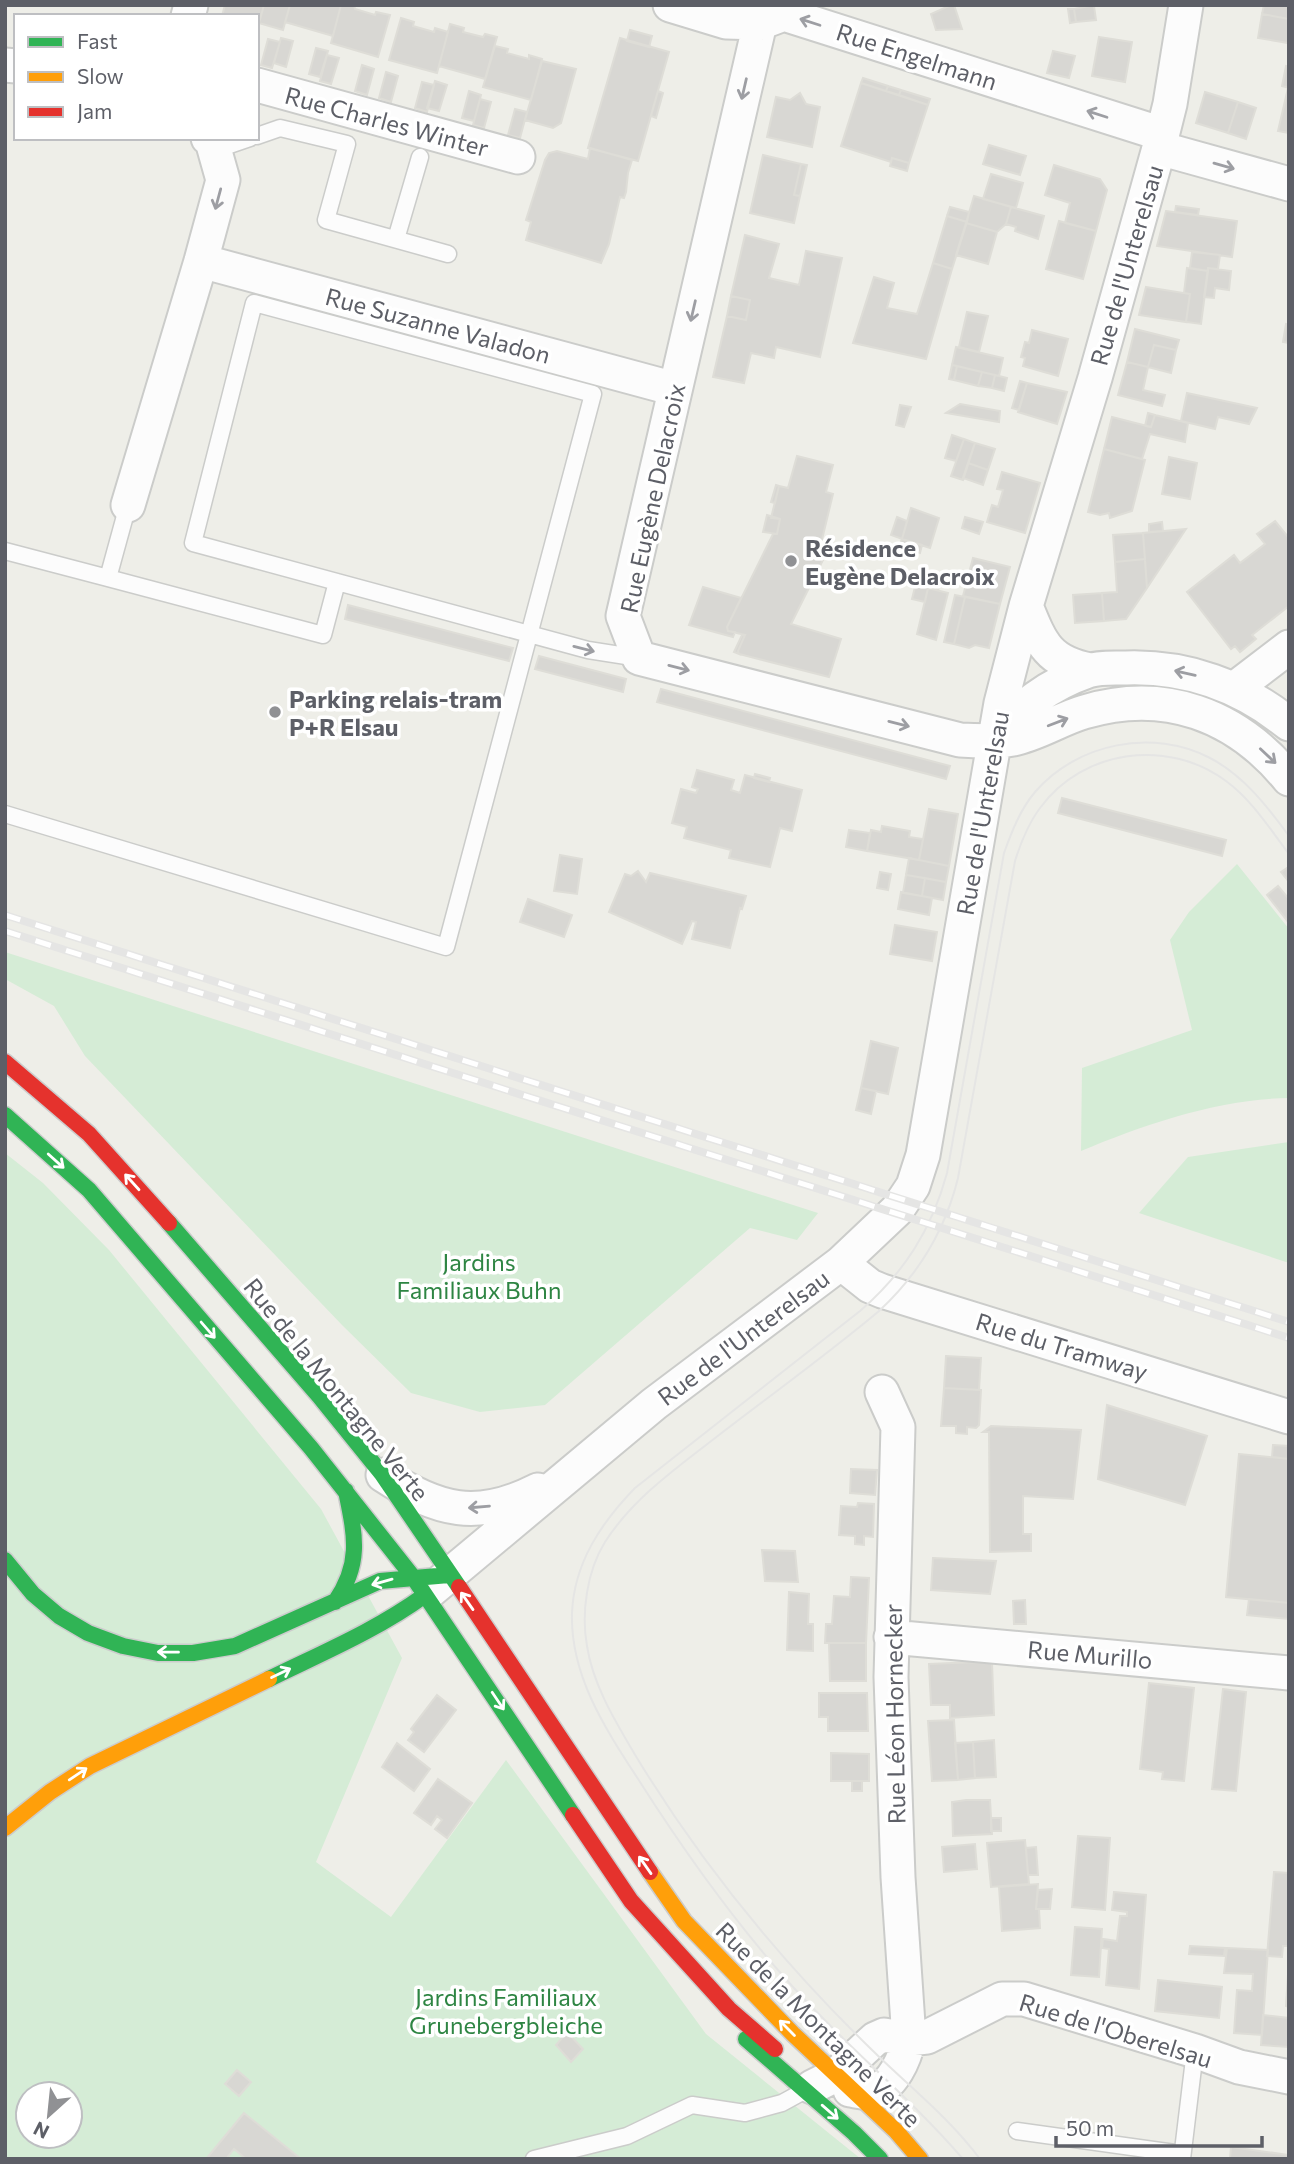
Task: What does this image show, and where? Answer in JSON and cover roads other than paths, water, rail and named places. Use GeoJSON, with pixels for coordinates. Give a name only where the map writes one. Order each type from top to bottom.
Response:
{"type":"FeatureCollection","features":[{"type":"Feature","properties":{"kind":"main road","name":"Rue de la Montagne Verte"},"geometry":{"type":"LineString","coordinates":[[5,1062],[89,1135],[239,1301],[382,1474],[429,1582],[559,1792],[631,1901],[714,2012],[829,2084],[896,2131],[920,2159]]}},
{"type":"Feature","properties":{"kind":"main road","name":"Rue de la Montagne Verte"},"geometry":{"type":"LineString","coordinates":[[5,1115],[89,1190],[346,1491],[429,1582],[574,1756],[587,1781],[684,1921],[829,2084],[854,2133],[880,2159]]}},
{"type":"Feature","properties":{"kind":"main road"},"geometry":{"type":"LineString","coordinates":[[335,1602],[352,1575],[356,1559],[355,1534],[346,1491]]}},
{"type":"Feature","properties":{"kind":"main road"},"geometry":{"type":"LineString","coordinates":[[5,1560],[33,1594],[59,1616],[88,1633],[123,1646],[158,1653],[193,1653],[235,1646],[380,1581],[429,1582]]}},
{"type":"Feature","properties":{"kind":"main road"},"geometry":{"type":"LineString","coordinates":[[5,1828],[50,1792],[90,1766],[398,1615],[429,1582]]}},
{"type":"Feature","properties":{"kind":"main road"},"geometry":{"type":"LineString","coordinates":[[829,2084],[854,2133]]}},
{"type":"Feature","properties":{"kind":"street","name":"Rue Engelmann"},"geometry":{"type":"LineString","coordinates":[[670,5],[726,22],[760,23],[784,14],[1289,184]]}},
{"type":"Feature","properties":{"kind":"street","name":"Rue de l'Unterelsau"},"geometry":{"type":"LineString","coordinates":[[429,1582],[654,1404],[841,1263],[897,1210],[913,1186],[920,1168],[993,740],[1026,607],[1095,378],[1170,104],[1186,5]]}},
{"type":"Feature","properties":{"kind":"street","name":"Rue Eugène Delacroix"},"geometry":{"type":"LineString","coordinates":[[639,658],[623,617],[760,23]]}},
{"type":"Feature","properties":{"kind":"street","name":"Rue Charles Winter"},"geometry":{"type":"LineString","coordinates":[[259,86],[518,157]]}},
{"type":"Feature","properties":{"kind":"street"},"geometry":{"type":"LineString","coordinates":[[128,505],[223,180],[211,144]]}},
{"type":"Feature","properties":{"kind":"street","name":"Rue Suzanne Valadon"},"geometry":{"type":"LineString","coordinates":[[201,261],[675,389]]}},
{"type":"Feature","properties":{"kind":"street"},"geometry":{"type":"LineString","coordinates":[[1026,607],[1036,632],[1056,658],[1070,666],[1090,670],[1143,667],[1190,673],[1234,689],[1289,724]]}},
{"type":"Feature","properties":{"kind":"street"},"geometry":{"type":"LineString","coordinates":[[1234,689],[1289,647]]}},
{"type":"Feature","properties":{"kind":"street"},"geometry":{"type":"LineString","coordinates":[[639,658],[960,740],[1013,739],[1106,707],[1156,702],[1197,712],[1217,721],[1256,745],[1275,761],[1289,779]]}},
{"type":"Feature","properties":{"kind":"street"},"geometry":{"type":"LineString","coordinates":[[993,740],[1020,709],[1036,696],[1090,670]]}},
{"type":"Feature","properties":{"kind":"street","name":"Rue du Tramway"},"geometry":{"type":"LineString","coordinates":[[841,1263],[870,1286],[883,1291],[1289,1417]]}},
{"type":"Feature","properties":{"kind":"street","name":"Rue Léon Hornecker"},"geometry":{"type":"LineString","coordinates":[[882,1392],[898,1427],[891,1637],[901,2038]]}},
{"type":"Feature","properties":{"kind":"street","name":"Rue de l'Unterelsau"},"geometry":{"type":"LineString","coordinates":[[382,1474],[431,1502],[457,1508],[478,1509],[507,1503],[565,1476]]}},
{"type":"Feature","properties":{"kind":"street","name":"Rue Murillo"},"geometry":{"type":"LineString","coordinates":[[891,1637],[1289,1673]]}},
{"type":"Feature","properties":{"kind":"street","name":"Rue de l'Oberelsau"},"geometry":{"type":"LineString","coordinates":[[901,2038],[927,2037],[1002,1999],[1012,1997],[1040,2003],[1239,2067],[1289,2077]]}},
{"type":"Feature","properties":{"kind":"street"},"geometry":{"type":"LineString","coordinates":[[829,2084],[870,2093],[884,2087],[900,2063],[901,2038]]}},
{"type":"Feature","properties":{"kind":"lane"},"geometry":{"type":"LineString","coordinates":[[259,135],[280,128],[347,144],[326,220],[448,254]]}},
{"type":"Feature","properties":{"kind":"lane"},"geometry":{"type":"LineString","coordinates":[[211,144],[237,140]]}},
{"type":"Feature","properties":{"kind":"lane"},"geometry":{"type":"LineString","coordinates":[[396,239],[420,157]]}},
{"type":"Feature","properties":{"kind":"lane"},"geometry":{"type":"LineString","coordinates":[[5,814],[446,947],[529,634],[593,394],[254,303],[192,543],[337,582],[529,634],[588,650],[639,658]]}},
{"type":"Feature","properties":{"kind":"lane"},"geometry":{"type":"LineString","coordinates":[[108,578],[128,505]]}},
{"type":"Feature","properties":{"kind":"lane"},"geometry":{"type":"LineString","coordinates":[[5,551],[323,635],[337,582]]}},
{"type":"Feature","properties":{"kind":"lane"},"geometry":{"type":"LineString","coordinates":[[1017,2131],[1182,2156],[1195,2051]]}},
{"type":"Feature","properties":{"kind":"lane"},"geometry":{"type":"LineString","coordinates":[[534,2159],[627,2136],[692,2105],[745,2113],[782,2103],[829,2084]]}},
{"type":"Feature","properties":{"kind":"tram line"},"geometry":{"type":"LineString","coordinates":[[963,2159],[785,1978],[727,1907],[657,1808],[603,1723],[584,1681],[573,1637],[572,1613],[578,1577],[591,1545],[611,1515],[635,1488],[860,1311],[890,1281],[914,1249],[933,1213],[947,1173],[1004,853],[1021,813],[1035,792],[1052,775],[1094,752],[1117,745],[1165,744],[1210,758],[1233,773],[1263,803],[1289,836]]}},
{"type":"Feature","properties":{"kind":"tram line"},"geometry":{"type":"LineString","coordinates":[[980,2159],[941,2114],[836,2014],[774,1945],[715,1873],[662,1797],[614,1718],[590,1661],[585,1633],[585,1606],[590,1579],[605,1542],[643,1497],[879,1311],[906,1282],[929,1250],[946,1216],[958,1178],[1015,861],[1032,820],[1058,788],[1079,773],[1102,762],[1127,756],[1153,755],[1179,759],[1203,767],[1226,781],[1260,815],[1289,854]]}},
{"type":"Feature","properties":{"kind":"railway"},"geometry":{"type":"LineString","coordinates":[[5,915],[1289,1322]]}},
{"type":"Feature","properties":{"kind":"railway"},"geometry":{"type":"LineString","coordinates":[[5,931],[1289,1338]]}},
{"type":"Feature","properties":{"kind":"place","name":"Résidence Eugène Delacroix"},"geometry":{"type":"Point","coordinates":[791,561]}},
{"type":"Feature","properties":{"kind":"place","name":"Parking relais-tram P+R Elsau"},"geometry":{"type":"Point","coordinates":[275,712]}},
{"type":"Feature","properties":{"kind":"park label","name":"Jardins Familiaux Buhn"},"geometry":{"type":"Point","coordinates":[479,1275]}},
{"type":"Feature","properties":{"kind":"park label","name":"Jardins Familiaux Grunebergbleiche"},"geometry":{"type":"Point","coordinates":[506,2010]}}]}
